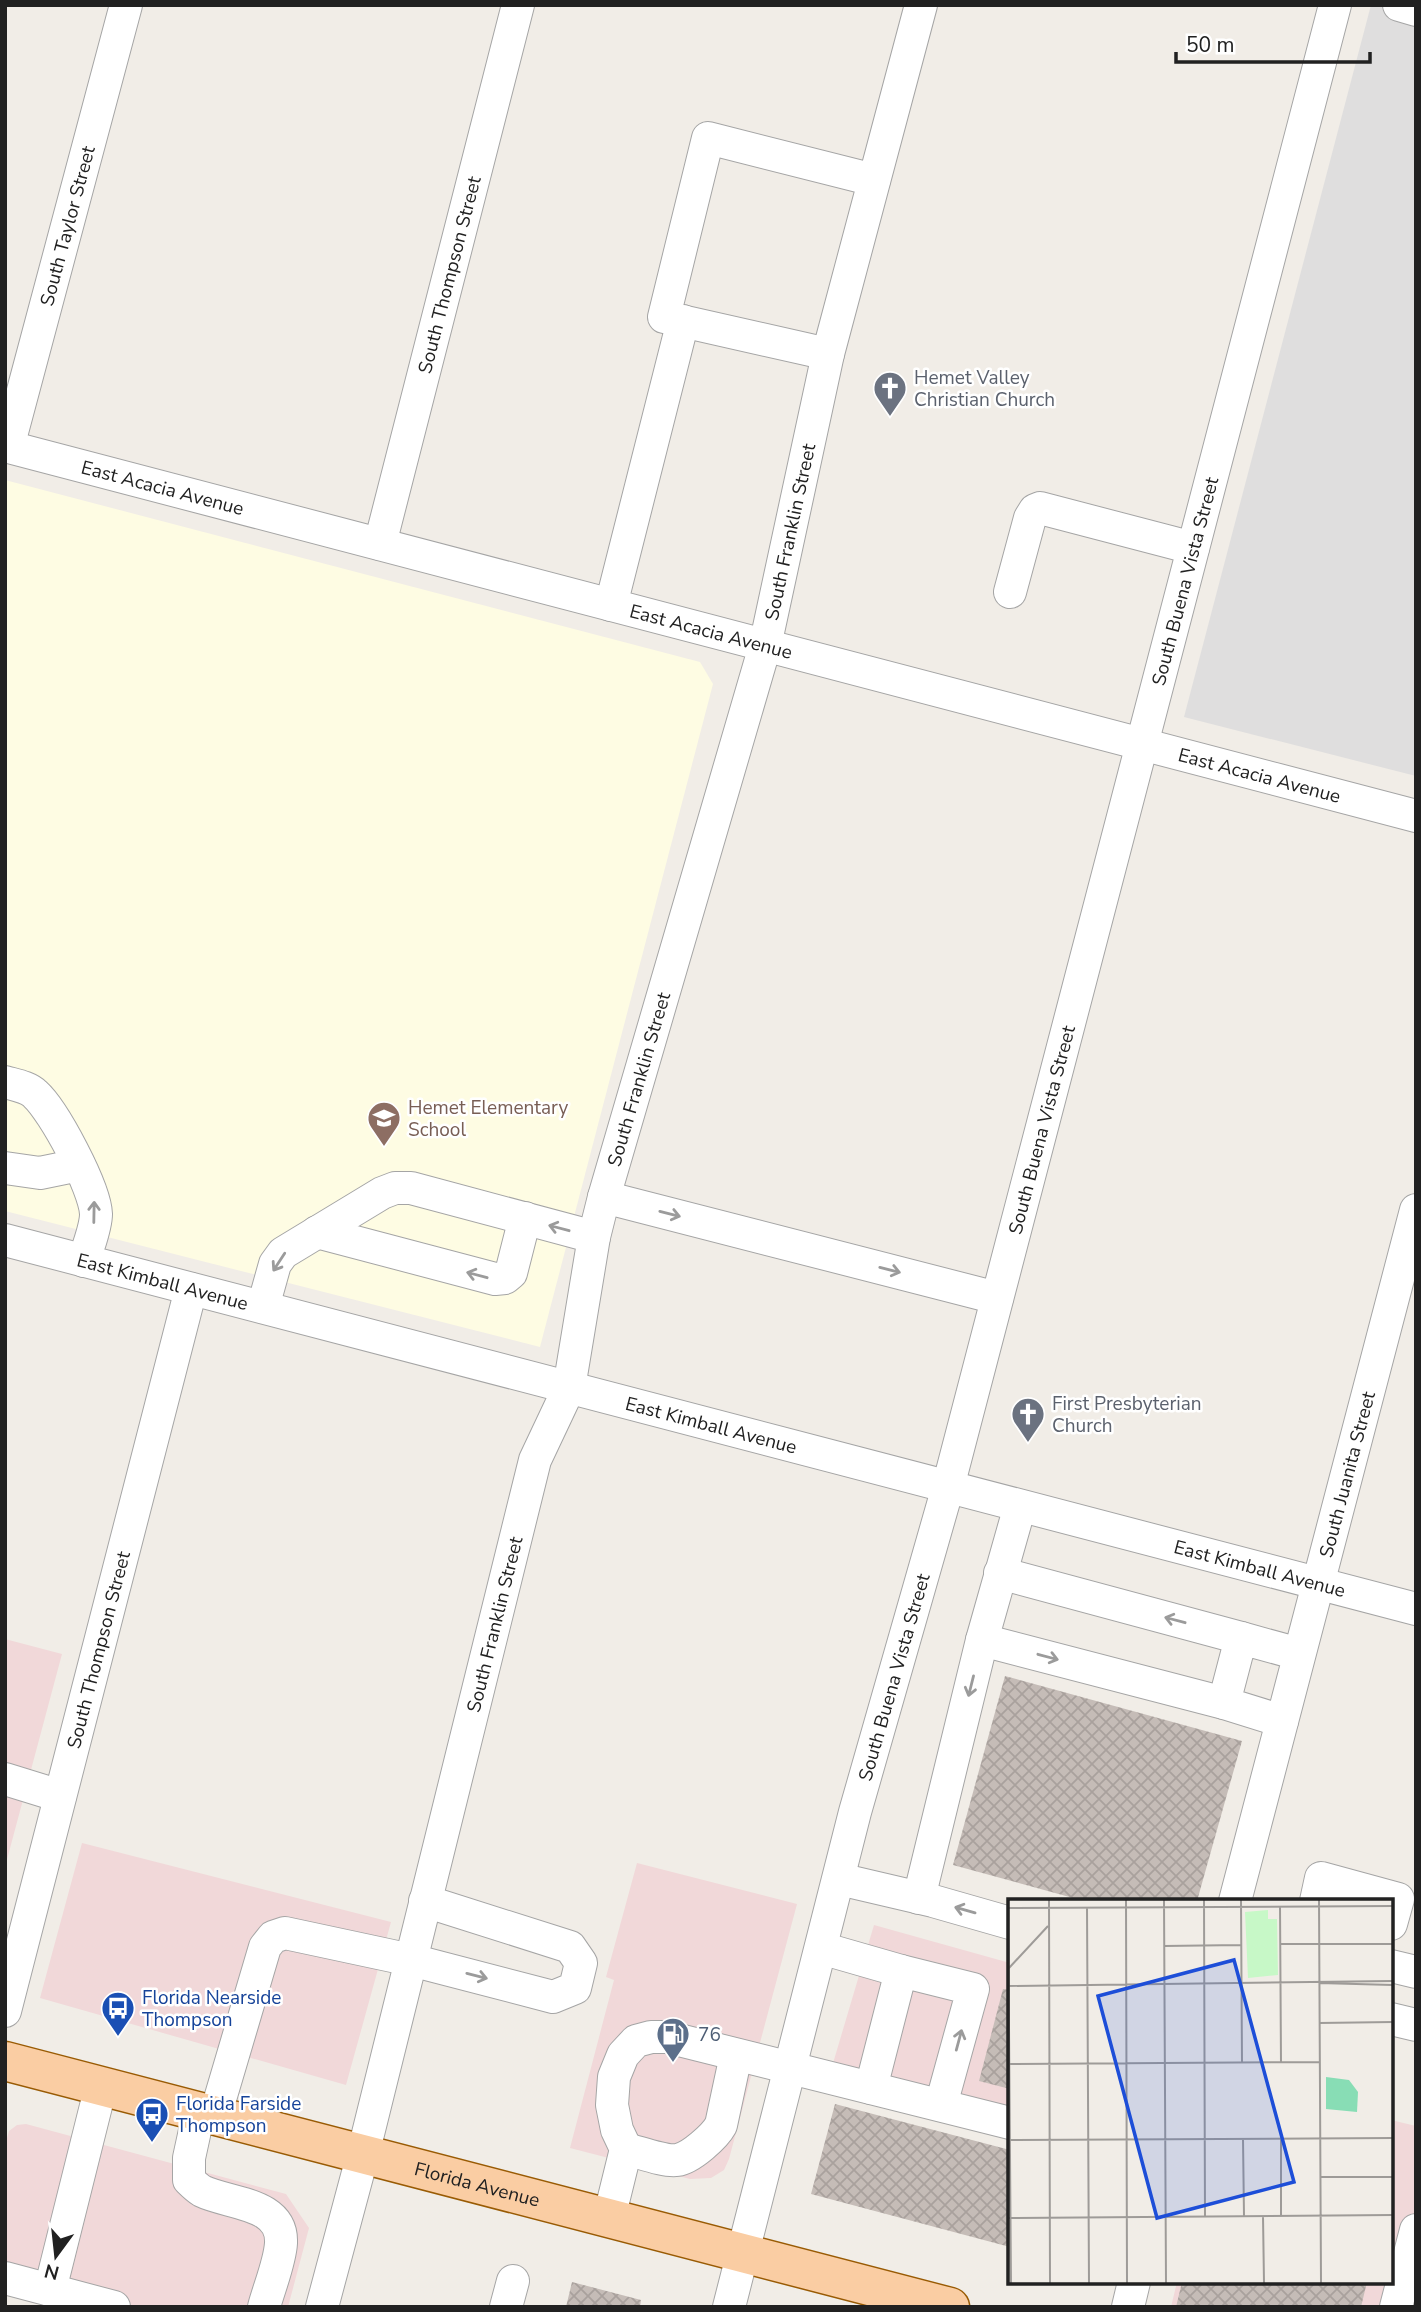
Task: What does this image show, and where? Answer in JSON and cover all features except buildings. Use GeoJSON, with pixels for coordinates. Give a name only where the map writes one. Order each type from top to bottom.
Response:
{"type":"FeatureCollection","features":[{"type":"Feature","properties":{"kind":"main road","name":"Florida Avenue"},"geometry":{"type":"LineString","coordinates":[[5,2061],[950,2307]]}},
{"type":"Feature","properties":{"kind":"street","name":"South Taylor Street"},"geometry":{"type":"LineString","coordinates":[[7,446],[126,5]]}},
{"type":"Feature","properties":{"kind":"street","name":"South Thompson Street"},"geometry":{"type":"LineString","coordinates":[[380,544],[518,5]]}},
{"type":"Feature","properties":{"kind":"street","name":"South Franklin Street"},"geometry":{"type":"LineString","coordinates":[[322,2307],[363,2154],[535,1460],[569,1388],[593,1237],[765,646],[828,354],[921,5]]}},
{"type":"Feature","properties":{"kind":"street","name":"South Buena Vista Street"},"geometry":{"type":"LineString","coordinates":[[729,2307],[855,1812],[948,1487],[1335,5]]}},
{"type":"Feature","properties":{"kind":"street"},"geometry":{"type":"LineString","coordinates":[[1399,5],[1416,10]]}},
{"type":"Feature","properties":{"kind":"street"},"geometry":{"type":"LineString","coordinates":[[828,354],[664,317],[708,138],[874,180]]}},
{"type":"Feature","properties":{"kind":"street"},"geometry":{"type":"LineString","coordinates":[[611,605],[683,321]]}},
{"type":"Feature","properties":{"kind":"street","name":"East Acacia Avenue"},"geometry":{"type":"LineString","coordinates":[[7,446],[1416,816]]}},
{"type":"Feature","properties":{"kind":"street"},"geometry":{"type":"LineString","coordinates":[[1010,592],[1030,518],[1035,510],[1040,508],[1193,548]]}},
{"type":"Feature","properties":{"kind":"street"},"geometry":{"type":"LineString","coordinates":[[5,1082],[33,1091],[44,1103],[94,1196],[96,1216],[84,1261]]}},
{"type":"Feature","properties":{"kind":"street"},"geometry":{"type":"LineString","coordinates":[[5,1168],[40,1173],[79,1165]]}},
{"type":"Feature","properties":{"kind":"street"},"geometry":{"type":"LineString","coordinates":[[263,1307],[275,1264],[283,1253],[382,1193],[395,1188],[411,1188],[593,1237]]}},
{"type":"Feature","properties":{"kind":"street"},"geometry":{"type":"LineString","coordinates":[[604,1197],[997,1298]]}},
{"type":"Feature","properties":{"kind":"street","name":"South Juanita Street"},"geometry":{"type":"LineString","coordinates":[[1236,1899],[1416,1210]]}},
{"type":"Feature","properties":{"kind":"street"},"geometry":{"type":"LineString","coordinates":[[317,1232],[495,1279],[505,1278],[511,1273],[525,1219]]}},
{"type":"Feature","properties":{"kind":"street","name":"East Kimball Avenue"},"geometry":{"type":"LineString","coordinates":[[5,1240],[1416,1609]]}},
{"type":"Feature","properties":{"kind":"street","name":"South Thompson Street"},"geometry":{"type":"LineString","coordinates":[[5,2011],[191,1289]]}},
{"type":"Feature","properties":{"kind":"street"},"geometry":{"type":"LineString","coordinates":[[919,1898],[982,1640],[1020,1506]]}},
{"type":"Feature","properties":{"kind":"street"},"geometry":{"type":"LineString","coordinates":[[1000,1573],[1299,1654]]}},
{"type":"Feature","properties":{"kind":"street"},"geometry":{"type":"LineString","coordinates":[[1224,1703],[1241,1638]]}},
{"type":"Feature","properties":{"kind":"street"},"geometry":{"type":"LineString","coordinates":[[982,1640],[1224,1703],[1282,1721]]}},
{"type":"Feature","properties":{"kind":"street"},"geometry":{"type":"LineString","coordinates":[[5,1779],[60,1796]]}},
{"type":"Feature","properties":{"kind":"street"},"geometry":{"type":"LineString","coordinates":[[1316,1899],[1321,1878],[1398,1899],[1393,1917]]}},
{"type":"Feature","properties":{"kind":"street"},"geometry":{"type":"LineString","coordinates":[[839,1879],[1008,1922]]}},
{"type":"Feature","properties":{"kind":"street"},"geometry":{"type":"LineString","coordinates":[[264,2307],[281,2243],[278,2227],[270,2215],[201,2190],[189,2180],[189,2158],[265,1947],[273,1937],[285,1933],[411,1960],[553,1997],[575,1988],[581,1963],[570,1947],[425,1901]]}},
{"type":"Feature","properties":{"kind":"street"},"geometry":{"type":"LineString","coordinates":[[821,1948],[973,1989],[941,2105]]}},
{"type":"Feature","properties":{"kind":"street"},"geometry":{"type":"LineString","coordinates":[[1393,1966],[1416,1972]]}},
{"type":"Feature","properties":{"kind":"street"},"geometry":{"type":"LineString","coordinates":[[871,2088],[901,1971]]}},
{"type":"Feature","properties":{"kind":"street"},"geometry":{"type":"LineString","coordinates":[[1393,2019],[1416,2025]]}},
{"type":"Feature","properties":{"kind":"street"},"geometry":{"type":"LineString","coordinates":[[609,2218],[626,2149],[612,2105],[614,2077],[623,2055],[636,2041],[651,2036],[667,2037],[1008,2122]]}},
{"type":"Feature","properties":{"kind":"street"},"geometry":{"type":"LineString","coordinates":[[626,2149],[677,2160],[716,2135],[721,2125],[736,2055]]}},
{"type":"Feature","properties":{"kind":"street"},"geometry":{"type":"LineString","coordinates":[[50,2290],[101,2086]]}},
{"type":"Feature","properties":{"kind":"street"},"geometry":{"type":"LineString","coordinates":[[1396,2307],[1416,2230]]}},
{"type":"Feature","properties":{"kind":"street"},"geometry":{"type":"LineString","coordinates":[[5,2277],[114,2307]]}},
{"type":"Feature","properties":{"kind":"street"},"geometry":{"type":"LineString","coordinates":[[1128,2307],[1134,2284]]}},
{"type":"Feature","properties":{"kind":"shaded area"},"geometry":{"type":"Polygon","coordinates":[[[1371,5],[1416,5],[1416,776],[1184,717],[1371,5]]]}},
{"type":"Feature","properties":{"kind":"shaded area"},"geometry":{"type":"Polygon","coordinates":[[[5,480],[700,662],[713,684],[540,1347],[5,1211],[5,480]]]}},
{"type":"Feature","properties":{"kind":"shaded area"},"geometry":{"type":"Polygon","coordinates":[[[5,1639],[62,1654],[5,1867],[5,1639]]]}},
{"type":"Feature","properties":{"kind":"shaded area"},"geometry":{"type":"Polygon","coordinates":[[[82,1843],[391,1922],[346,2085],[40,1998],[82,1843]]]}},
{"type":"Feature","properties":{"kind":"shaded area"},"geometry":{"type":"Polygon","coordinates":[[[637,1863],[797,1904],[729,2159],[724,2170],[711,2178],[690,2179],[570,2148],[614,1980],[606,1977],[637,1863]]]}},
{"type":"Feature","properties":{"kind":"shaded area"},"geometry":{"type":"Polygon","coordinates":[[[874,1925],[1008,1962],[1008,2114],[831,2070],[874,1925]]]}},
{"type":"Feature","properties":{"kind":"shaded area"},"geometry":{"type":"Polygon","coordinates":[[[1393,2120],[1416,2126],[1416,2307],[1171,2307],[1177,2284],[1393,2284],[1393,2120]]]}},
{"type":"Feature","properties":{"kind":"shaded area"},"geometry":{"type":"Polygon","coordinates":[[[26,2124],[286,2194],[309,2228],[288,2307],[69,2307],[5,2289],[5,2145],[9,2131],[17,2125],[26,2124]]]}},
{"type":"Feature","properties":{"kind":"place","name":"Hemet Valley Christian Church"},"geometry":{"type":"Point","coordinates":[890,418]}},
{"type":"Feature","properties":{"kind":"place","name":"Hemet Elementary School"},"geometry":{"type":"Point","coordinates":[384,1148]}},
{"type":"Feature","properties":{"kind":"place","name":"First Presbyterian Church"},"geometry":{"type":"Point","coordinates":[1028,1444]}},
{"type":"Feature","properties":{"kind":"place","name":"Florida Nearside Thompson"},"geometry":{"type":"Point","coordinates":[118,2038]}},
{"type":"Feature","properties":{"kind":"place","name":"76"},"geometry":{"type":"Point","coordinates":[673,2064]}},
{"type":"Feature","properties":{"kind":"place","name":"Florida Farside Thompson"},"geometry":{"type":"Point","coordinates":[152,2144]}}]}
